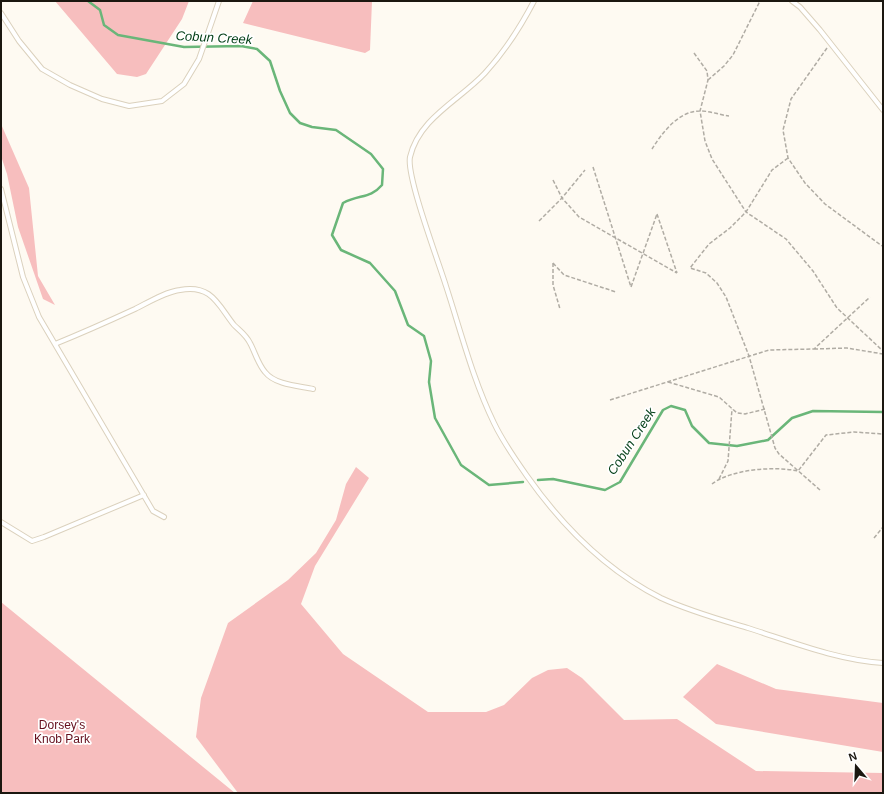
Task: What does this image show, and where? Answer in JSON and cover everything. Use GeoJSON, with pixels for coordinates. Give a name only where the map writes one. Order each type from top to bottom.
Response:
{"type":"FeatureCollection","features":[{"type":"Feature","properties":{"kind":"lane"},"geometry":{"type":"LineString","coordinates":[[1,13],[19,42],[42,69],[70,85],[102,99],[129,106],[162,101],[184,84],[199,59],[219,1]]}},
{"type":"Feature","properties":{"kind":"lane"},"geometry":{"type":"LineString","coordinates":[[534,1],[520,27],[485,73],[425,126],[414,143],[409,161],[411,177],[434,250],[482,397],[493,423],[520,466],[557,515],[580,541],[607,565],[635,584],[692,611],[836,655],[883,663]]}},
{"type":"Feature","properties":{"kind":"lane"},"geometry":{"type":"LineString","coordinates":[[792,1],[800,7],[831,44],[883,110]]}},
{"type":"Feature","properties":{"kind":"lane"},"geometry":{"type":"LineString","coordinates":[[1,189],[23,277],[39,316],[153,511],[164,517]]}},
{"type":"Feature","properties":{"kind":"lane"},"geometry":{"type":"LineString","coordinates":[[55,344],[86,332],[161,297],[179,290],[189,289],[204,292],[214,298],[222,306],[234,324],[244,334],[266,373],[280,381],[313,389]]}},
{"type":"Feature","properties":{"kind":"lane"},"geometry":{"type":"LineString","coordinates":[[1,522],[32,541],[44,538],[144,495]]}},
{"type":"Feature","properties":{"kind":"path"},"geometry":{"type":"LineString","coordinates":[[708,80],[733,55],[760,1]]}},
{"type":"Feature","properties":{"kind":"path"},"geometry":{"type":"LineString","coordinates":[[831,44],[791,99],[783,130],[788,158],[805,183],[825,204],[882,246]]}},
{"type":"Feature","properties":{"kind":"path"},"geometry":{"type":"LineString","coordinates":[[694,53],[707,71],[708,80],[700,111],[705,141],[712,160],[746,212],[786,239],[813,271],[834,305],[883,352]]}},
{"type":"Feature","properties":{"kind":"path"},"geometry":{"type":"LineString","coordinates":[[652,149],[662,133],[686,114],[700,111],[729,116]]}},
{"type":"Feature","properties":{"kind":"path"},"geometry":{"type":"LineString","coordinates":[[788,158],[772,170],[746,212],[730,228],[709,244],[690,268],[706,273],[717,283],[726,297],[749,356],[775,448],[779,454],[820,490]]}},
{"type":"Feature","properties":{"kind":"path"},"geometry":{"type":"LineString","coordinates":[[553,180],[562,198],[579,217],[615,237],[643,253],[677,272],[657,214],[654,220],[643,253],[631,287],[615,237],[593,167]]}},
{"type":"Feature","properties":{"kind":"path"},"geometry":{"type":"LineString","coordinates":[[539,220],[562,198],[585,170]]}},
{"type":"Feature","properties":{"kind":"path"},"geometry":{"type":"LineString","coordinates":[[560,309],[553,285],[553,263],[564,275],[616,292]]}},
{"type":"Feature","properties":{"kind":"path"},"geometry":{"type":"LineString","coordinates":[[814,349],[870,297]]}},
{"type":"Feature","properties":{"kind":"path"},"geometry":{"type":"LineString","coordinates":[[610,400],[769,350],[847,348],[883,352]]}},
{"type":"Feature","properties":{"kind":"path"},"geometry":{"type":"LineString","coordinates":[[668,382],[719,396],[737,413],[745,414],[764,409]]}},
{"type":"Feature","properties":{"kind":"path"},"geometry":{"type":"LineString","coordinates":[[719,479],[728,461],[732,409]]}},
{"type":"Feature","properties":{"kind":"path"},"geometry":{"type":"LineString","coordinates":[[798,471],[826,435],[854,432],[883,434]]}},
{"type":"Feature","properties":{"kind":"path"},"geometry":{"type":"LineString","coordinates":[[712,484],[719,479],[758,469],[785,468],[798,471]]}},
{"type":"Feature","properties":{"kind":"path"},"geometry":{"type":"LineString","coordinates":[[874,538],[883,527]]}},
{"type":"Feature","properties":{"kind":"green space"},"geometry":{"type":"Polygon","coordinates":[[[55,1],[189,1],[182,19],[146,74],[137,77],[117,74],[55,1]]]}},
{"type":"Feature","properties":{"kind":"green space"},"geometry":{"type":"Polygon","coordinates":[[[253,1],[372,1],[370,50],[365,53],[243,23],[253,1]]]}},
{"type":"Feature","properties":{"kind":"green space"},"geometry":{"type":"Polygon","coordinates":[[[1,124],[29,188],[38,276],[55,305],[43,299],[18,227],[7,174],[1,156],[1,124]]]}},
{"type":"Feature","properties":{"kind":"green space"},"geometry":{"type":"Polygon","coordinates":[[[356,467],[369,478],[315,566],[301,604],[343,654],[428,712],[486,712],[504,705],[532,678],[548,670],[567,668],[582,678],[624,720],[677,719],[756,771],[883,773],[883,793],[238,793],[196,737],[201,698],[228,623],[288,580],[316,553],[336,520],[346,484],[356,467]]]}},
{"type":"Feature","properties":{"kind":"green space","name":"Dorsey's Knob Park"},"geometry":{"type":"Polygon","coordinates":[[[1,602],[235,793],[1,793],[1,602]]]}},
{"type":"Feature","properties":{"kind":"green space"},"geometry":{"type":"Polygon","coordinates":[[[717,664],[776,689],[883,703],[883,752],[716,724],[683,697],[717,664]]]}},
{"type":"Feature","properties":{"kind":"waterway","name":"Cobun Creek"},"geometry":{"type":"LineString","coordinates":[[88,1],[100,10],[104,25],[118,35],[184,47],[241,46],[257,49],[270,61],[280,91],[290,113],[300,123],[312,127],[336,130],[371,154],[383,169],[382,185],[369,194],[343,203],[332,235],[341,250],[370,263],[395,291],[408,325],[424,336],[431,361],[429,382],[435,418],[461,465],[489,485],[523,482]]}},
{"type":"Feature","properties":{"kind":"waterway","name":"Cobun Creek"},"geometry":{"type":"LineString","coordinates":[[538,480],[553,479],[605,490],[620,482],[663,410],[671,406],[685,410],[692,426],[709,443],[737,446],[768,440],[792,418],[813,411],[883,412]]}}]}
